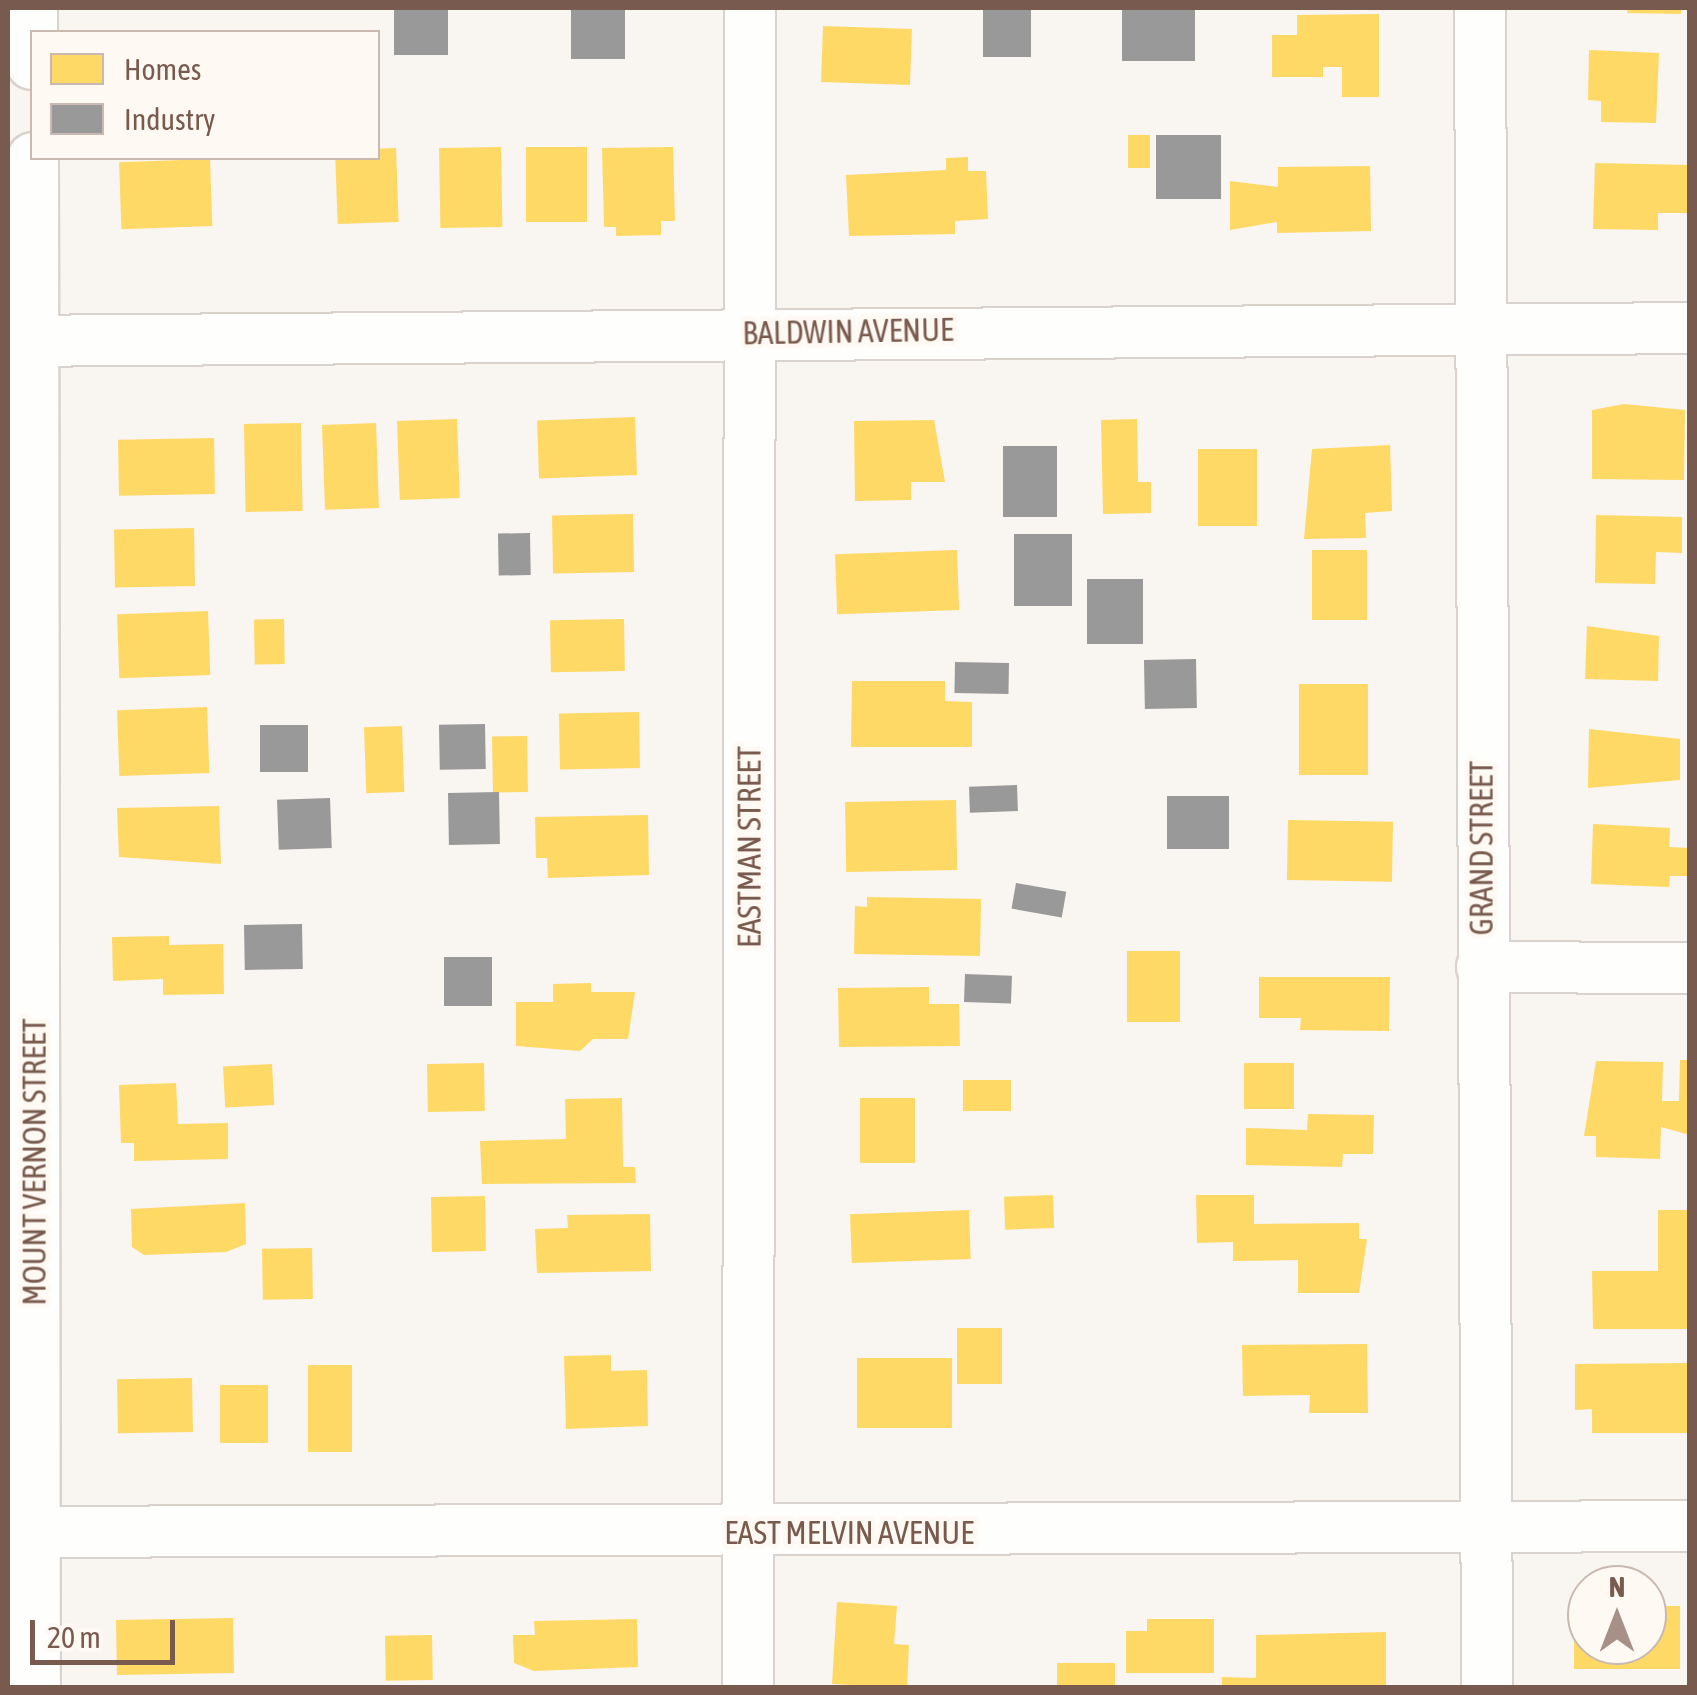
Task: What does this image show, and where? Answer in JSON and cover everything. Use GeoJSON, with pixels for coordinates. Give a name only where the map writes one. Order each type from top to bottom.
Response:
{"type":"FeatureCollection","features":[{"type":"Feature","properties":{"kind":"street","name":"EASTMAN STREET"},"geometry":{"type":"LineString","coordinates":[[748,1688],[750,8]]}},
{"type":"Feature","properties":{"kind":"street","name":"GRAND STREET"},"geometry":{"type":"LineString","coordinates":[[1480,8],[1487,1688]]}},
{"type":"Feature","properties":{"kind":"street","name":"MOUNT VERNON STREET"},"geometry":{"type":"LineString","coordinates":[[33,160],[20,341],[22,1532],[35,1688]]}},
{"type":"Feature","properties":{"kind":"street","name":"BALDWIN AVENUE"},"geometry":{"type":"LineString","coordinates":[[20,341],[752,332],[1690,328]]}},
{"type":"Feature","properties":{"kind":"street"},"geometry":{"type":"LineString","coordinates":[[1482,967],[1690,968]]}},
{"type":"Feature","properties":{"kind":"street","name":"EAST MELVIN AVENUE"},"geometry":{"type":"LineString","coordinates":[[22,1532],[748,1533],[1690,1526]]}},
{"type":"Feature","properties":{"kind":"building: Homes"},"geometry":{"type":"Polygon","coordinates":[[[1628,8],[1681,8],[1681,14],[1627,13],[1628,8]]]}},
{"type":"Feature","properties":{"kind":"building: Homes"},"geometry":{"type":"Polygon","coordinates":[[[1379,14],[1379,97],[1342,97],[1342,67],[1323,67],[1323,77],[1272,77],[1272,35],[1297,35],[1297,15],[1379,14]]]}},
{"type":"Feature","properties":{"kind":"building: Homes"},"geometry":{"type":"Polygon","coordinates":[[[823,26],[912,29],[910,85],[821,82],[823,26]]]}},
{"type":"Feature","properties":{"kind":"building: Homes"},"geometry":{"type":"Polygon","coordinates":[[[1589,50],[1659,53],[1656,123],[1601,122],[1601,101],[1588,100],[1589,50]]]}},
{"type":"Feature","properties":{"kind":"building: Homes"},"geometry":{"type":"Polygon","coordinates":[[[1128,135],[1150,135],[1150,168],[1128,168],[1128,135]]]}},
{"type":"Feature","properties":{"kind":"building: Homes"},"geometry":{"type":"Polygon","coordinates":[[[501,147],[502,227],[440,228],[439,148],[501,147]]]}},
{"type":"Feature","properties":{"kind":"building: Homes"},"geometry":{"type":"Polygon","coordinates":[[[526,147],[587,147],[587,222],[526,222],[526,147]]]}},
{"type":"Feature","properties":{"kind":"building: Homes"},"geometry":{"type":"Polygon","coordinates":[[[673,147],[675,221],[661,221],[661,235],[616,236],[616,227],[604,227],[602,148],[673,147]]]}},
{"type":"Feature","properties":{"kind":"building: Homes"},"geometry":{"type":"Polygon","coordinates":[[[396,148],[399,222],[338,224],[335,160],[380,160],[380,149],[396,148]]]}},
{"type":"Feature","properties":{"kind":"building: Homes"},"geometry":{"type":"Polygon","coordinates":[[[968,157],[968,171],[986,171],[988,219],[955,221],[955,234],[849,236],[846,175],[946,170],[946,158],[968,157]]]}},
{"type":"Feature","properties":{"kind":"building: Homes"},"geometry":{"type":"Polygon","coordinates":[[[210,160],[212,226],[121,229],[119,162],[210,160]]]}},
{"type":"Feature","properties":{"kind":"building: Homes"},"geometry":{"type":"Polygon","coordinates":[[[1595,163],[1690,165],[1688,213],[1658,213],[1658,230],[1593,229],[1595,163]]]}},
{"type":"Feature","properties":{"kind":"building: Homes"},"geometry":{"type":"Polygon","coordinates":[[[1370,166],[1371,231],[1277,233],[1277,222],[1230,230],[1230,181],[1278,187],[1278,167],[1370,166]]]}},
{"type":"Feature","properties":{"kind":"building: Homes"},"geometry":{"type":"Polygon","coordinates":[[[1624,404],[1685,410],[1684,480],[1592,479],[1592,410],[1624,404]]]}},
{"type":"Feature","properties":{"kind":"building: Homes"},"geometry":{"type":"Polygon","coordinates":[[[635,417],[637,475],[539,478],[537,420],[635,417]]]}},
{"type":"Feature","properties":{"kind":"building: Homes"},"geometry":{"type":"Polygon","coordinates":[[[457,419],[460,498],[400,500],[397,421],[457,419]]]}},
{"type":"Feature","properties":{"kind":"building: Homes"},"geometry":{"type":"Polygon","coordinates":[[[1137,419],[1138,482],[1151,482],[1151,513],[1103,514],[1101,420],[1137,419]]]}},
{"type":"Feature","properties":{"kind":"building: Homes"},"geometry":{"type":"Polygon","coordinates":[[[934,420],[945,482],[911,482],[911,500],[855,501],[854,421],[934,420]]]}},
{"type":"Feature","properties":{"kind":"building: Homes"},"geometry":{"type":"Polygon","coordinates":[[[301,423],[303,511],[246,512],[244,424],[301,423]]]}},
{"type":"Feature","properties":{"kind":"building: Homes"},"geometry":{"type":"Polygon","coordinates":[[[376,423],[379,508],[325,510],[322,425],[376,423]]]}},
{"type":"Feature","properties":{"kind":"building: Homes"},"geometry":{"type":"Polygon","coordinates":[[[214,438],[215,494],[119,496],[118,440],[214,438]]]}},
{"type":"Feature","properties":{"kind":"building: Homes"},"geometry":{"type":"Polygon","coordinates":[[[1390,445],[1392,511],[1365,513],[1366,538],[1304,539],[1312,449],[1390,445]]]}},
{"type":"Feature","properties":{"kind":"building: Homes"},"geometry":{"type":"Polygon","coordinates":[[[1198,449],[1257,449],[1257,526],[1198,526],[1198,449]]]}},
{"type":"Feature","properties":{"kind":"building: Homes"},"geometry":{"type":"Polygon","coordinates":[[[633,514],[634,572],[553,573],[552,515],[633,514]]]}},
{"type":"Feature","properties":{"kind":"building: Homes"},"geometry":{"type":"Polygon","coordinates":[[[1596,515],[1682,517],[1682,553],[1656,552],[1655,584],[1595,583],[1596,515]]]}},
{"type":"Feature","properties":{"kind":"building: Homes"},"geometry":{"type":"Polygon","coordinates":[[[194,528],[195,586],[115,587],[114,529],[194,528]]]}},
{"type":"Feature","properties":{"kind":"building: Homes"},"geometry":{"type":"Polygon","coordinates":[[[957,550],[959,610],[837,614],[835,554],[957,550]]]}},
{"type":"Feature","properties":{"kind":"building: Homes"},"geometry":{"type":"Polygon","coordinates":[[[1312,550],[1367,550],[1367,620],[1312,620],[1312,550]]]}},
{"type":"Feature","properties":{"kind":"building: Homes"},"geometry":{"type":"Polygon","coordinates":[[[208,611],[210,675],[119,678],[117,614],[208,611]]]}},
{"type":"Feature","properties":{"kind":"building: Homes"},"geometry":{"type":"Polygon","coordinates":[[[284,619],[285,664],[255,665],[254,620],[284,619]]]}},
{"type":"Feature","properties":{"kind":"building: Homes"},"geometry":{"type":"Polygon","coordinates":[[[624,619],[625,671],[551,672],[550,620],[624,619]]]}},
{"type":"Feature","properties":{"kind":"building: Homes"},"geometry":{"type":"Polygon","coordinates":[[[1587,626],[1659,636],[1658,681],[1585,679],[1587,626]]]}},
{"type":"Feature","properties":{"kind":"building: Homes"},"geometry":{"type":"Polygon","coordinates":[[[852,681],[945,681],[945,701],[972,702],[972,747],[851,747],[852,681]]]}},
{"type":"Feature","properties":{"kind":"building: Homes"},"geometry":{"type":"Polygon","coordinates":[[[1299,684],[1368,684],[1368,775],[1299,775],[1299,684]]]}},
{"type":"Feature","properties":{"kind":"building: Homes"},"geometry":{"type":"Polygon","coordinates":[[[207,707],[209,773],[119,776],[117,710],[207,707]]]}},
{"type":"Feature","properties":{"kind":"building: Homes"},"geometry":{"type":"Polygon","coordinates":[[[639,712],[640,768],[560,769],[559,713],[639,712]]]}},
{"type":"Feature","properties":{"kind":"building: Homes"},"geometry":{"type":"Polygon","coordinates":[[[402,726],[404,792],[366,793],[364,727],[402,726]]]}},
{"type":"Feature","properties":{"kind":"building: Homes"},"geometry":{"type":"Polygon","coordinates":[[[1589,729],[1680,739],[1680,780],[1588,788],[1589,729]]]}},
{"type":"Feature","properties":{"kind":"building: Homes"},"geometry":{"type":"Polygon","coordinates":[[[527,736],[528,792],[493,793],[492,737],[527,736]]]}},
{"type":"Feature","properties":{"kind":"building: Homes"},"geometry":{"type":"Polygon","coordinates":[[[956,800],[957,870],[846,872],[845,802],[956,800]]]}},
{"type":"Feature","properties":{"kind":"building: Homes"},"geometry":{"type":"Polygon","coordinates":[[[219,806],[221,864],[119,857],[117,808],[219,806]]]}},
{"type":"Feature","properties":{"kind":"building: Homes"},"geometry":{"type":"Polygon","coordinates":[[[648,815],[649,875],[548,878],[547,858],[536,858],[535,817],[648,815]]]}},
{"type":"Feature","properties":{"kind":"building: Homes"},"geometry":{"type":"Polygon","coordinates":[[[1288,820],[1393,822],[1392,882],[1287,880],[1288,820]]]}},
{"type":"Feature","properties":{"kind":"building: Homes"},"geometry":{"type":"Polygon","coordinates":[[[1593,824],[1670,828],[1669,847],[1690,848],[1690,876],[1670,876],[1669,887],[1591,884],[1593,824]]]}},
{"type":"Feature","properties":{"kind":"building: Homes"},"geometry":{"type":"Polygon","coordinates":[[[867,897],[981,899],[980,956],[854,954],[855,906],[867,907],[867,897]]]}},
{"type":"Feature","properties":{"kind":"building: Homes"},"geometry":{"type":"Polygon","coordinates":[[[169,936],[169,945],[223,944],[224,994],[163,995],[163,979],[113,981],[112,937],[169,936]]]}},
{"type":"Feature","properties":{"kind":"building: Homes"},"geometry":{"type":"Polygon","coordinates":[[[1127,951],[1180,951],[1180,1022],[1127,1022],[1127,951]]]}},
{"type":"Feature","properties":{"kind":"building: Homes"},"geometry":{"type":"Polygon","coordinates":[[[1259,977],[1390,977],[1389,1031],[1300,1030],[1301,1018],[1259,1018],[1259,977]]]}},
{"type":"Feature","properties":{"kind":"building: Homes"},"geometry":{"type":"Polygon","coordinates":[[[591,983],[591,992],[635,992],[628,1039],[593,1039],[580,1051],[516,1046],[516,1002],[553,1002],[553,984],[591,983]]]}},
{"type":"Feature","properties":{"kind":"building: Homes"},"geometry":{"type":"Polygon","coordinates":[[[929,987],[929,1004],[959,1004],[960,1046],[839,1047],[838,988],[929,987]]]}},
{"type":"Feature","properties":{"kind":"building: Homes"},"geometry":{"type":"Polygon","coordinates":[[[1680,1060],[1690,1060],[1690,1135],[1661,1127],[1660,1159],[1596,1157],[1596,1136],[1584,1136],[1596,1061],[1663,1062],[1662,1101],[1679,1101],[1680,1060]]]}},
{"type":"Feature","properties":{"kind":"building: Homes"},"geometry":{"type":"Polygon","coordinates":[[[484,1063],[485,1111],[428,1112],[427,1064],[484,1063]]]}},
{"type":"Feature","properties":{"kind":"building: Homes"},"geometry":{"type":"Polygon","coordinates":[[[1244,1063],[1294,1063],[1294,1109],[1244,1109],[1244,1063]]]}},
{"type":"Feature","properties":{"kind":"building: Homes"},"geometry":{"type":"Polygon","coordinates":[[[272,1064],[274,1105],[225,1108],[223,1067],[272,1064]]]}},
{"type":"Feature","properties":{"kind":"building: Homes"},"geometry":{"type":"Polygon","coordinates":[[[963,1080],[1011,1080],[1011,1111],[963,1111],[963,1080]]]}},
{"type":"Feature","properties":{"kind":"building: Homes"},"geometry":{"type":"Polygon","coordinates":[[[176,1083],[178,1124],[228,1123],[228,1159],[134,1161],[134,1143],[121,1143],[119,1085],[176,1083]]]}},
{"type":"Feature","properties":{"kind":"building: Homes"},"geometry":{"type":"Polygon","coordinates":[[[622,1098],[623,1167],[635,1167],[636,1183],[482,1184],[480,1141],[566,1139],[565,1099],[622,1098]]]}},
{"type":"Feature","properties":{"kind":"building: Homes"},"geometry":{"type":"Polygon","coordinates":[[[860,1098],[915,1098],[915,1163],[860,1163],[860,1098]]]}},
{"type":"Feature","properties":{"kind":"building: Homes"},"geometry":{"type":"Polygon","coordinates":[[[1308,1114],[1374,1115],[1373,1154],[1343,1154],[1342,1167],[1246,1165],[1246,1128],[1307,1130],[1308,1114]]]}},
{"type":"Feature","properties":{"kind":"building: Homes"},"geometry":{"type":"Polygon","coordinates":[[[1053,1195],[1054,1228],[1005,1230],[1004,1197],[1053,1195]]]}},
{"type":"Feature","properties":{"kind":"building: Homes"},"geometry":{"type":"Polygon","coordinates":[[[1196,1195],[1254,1195],[1254,1224],[1359,1223],[1359,1239],[1367,1239],[1359,1293],[1298,1293],[1298,1260],[1233,1261],[1233,1242],[1197,1243],[1196,1195]]]}},
{"type":"Feature","properties":{"kind":"building: Homes"},"geometry":{"type":"Polygon","coordinates":[[[485,1196],[486,1251],[432,1252],[431,1197],[485,1196]]]}},
{"type":"Feature","properties":{"kind":"building: Homes"},"geometry":{"type":"Polygon","coordinates":[[[245,1203],[246,1244],[226,1252],[144,1255],[132,1247],[131,1209],[245,1203]]]}},
{"type":"Feature","properties":{"kind":"building: Homes"},"geometry":{"type":"Polygon","coordinates":[[[969,1210],[971,1259],[852,1263],[850,1214],[969,1210]]]}},
{"type":"Feature","properties":{"kind":"building: Homes"},"geometry":{"type":"Polygon","coordinates":[[[1658,1210],[1690,1210],[1690,1329],[1593,1329],[1592,1271],[1658,1271],[1658,1210]]]}},
{"type":"Feature","properties":{"kind":"building: Homes"},"geometry":{"type":"Polygon","coordinates":[[[650,1214],[651,1271],[537,1273],[535,1229],[568,1228],[567,1215],[650,1214]]]}},
{"type":"Feature","properties":{"kind":"building: Homes"},"geometry":{"type":"Polygon","coordinates":[[[312,1248],[313,1299],[263,1300],[262,1249],[312,1248]]]}},
{"type":"Feature","properties":{"kind":"building: Homes"},"geometry":{"type":"Polygon","coordinates":[[[957,1328],[1002,1328],[1002,1384],[957,1384],[957,1328]]]}},
{"type":"Feature","properties":{"kind":"building: Homes"},"geometry":{"type":"Polygon","coordinates":[[[1367,1344],[1368,1413],[1309,1413],[1310,1395],[1243,1396],[1242,1345],[1367,1344]]]}},
{"type":"Feature","properties":{"kind":"building: Homes"},"geometry":{"type":"Polygon","coordinates":[[[611,1355],[611,1371],[647,1370],[648,1426],[566,1429],[564,1356],[611,1355]]]}},
{"type":"Feature","properties":{"kind":"building: Homes"},"geometry":{"type":"Polygon","coordinates":[[[857,1358],[952,1358],[952,1428],[857,1428],[857,1358]]]}},
{"type":"Feature","properties":{"kind":"building: Homes"},"geometry":{"type":"Polygon","coordinates":[[[1690,1363],[1690,1433],[1592,1433],[1592,1409],[1575,1410],[1575,1364],[1690,1363]]]}},
{"type":"Feature","properties":{"kind":"building: Homes"},"geometry":{"type":"Polygon","coordinates":[[[308,1365],[352,1365],[352,1452],[308,1452],[308,1365]]]}},
{"type":"Feature","properties":{"kind":"building: Homes"},"geometry":{"type":"Polygon","coordinates":[[[192,1378],[193,1432],[118,1433],[117,1379],[192,1378]]]}},
{"type":"Feature","properties":{"kind":"building: Homes"},"geometry":{"type":"Polygon","coordinates":[[[220,1385],[268,1385],[268,1443],[220,1443],[220,1385]]]}},
{"type":"Feature","properties":{"kind":"building: Homes"},"geometry":{"type":"Polygon","coordinates":[[[837,1602],[897,1606],[894,1644],[909,1645],[907,1688],[832,1684],[837,1602]]]}},
{"type":"Feature","properties":{"kind":"building: Homes"},"geometry":{"type":"Polygon","coordinates":[[[1667,1606],[1680,1606],[1680,1669],[1574,1669],[1574,1665],[1667,1665],[1667,1606]]]}},
{"type":"Feature","properties":{"kind":"building: Homes"},"geometry":{"type":"Polygon","coordinates":[[[233,1618],[234,1673],[117,1675],[116,1620],[233,1618]]]}},
{"type":"Feature","properties":{"kind":"building: Homes"},"geometry":{"type":"Polygon","coordinates":[[[637,1619],[638,1667],[534,1671],[514,1663],[513,1635],[535,1635],[534,1621],[637,1619]]]}},
{"type":"Feature","properties":{"kind":"building: Homes"},"geometry":{"type":"Polygon","coordinates":[[[1147,1619],[1214,1619],[1214,1673],[1126,1673],[1126,1631],[1147,1631],[1147,1619]]]}},
{"type":"Feature","properties":{"kind":"building: Homes"},"geometry":{"type":"Polygon","coordinates":[[[1386,1632],[1386,1688],[1222,1688],[1222,1677],[1256,1678],[1256,1635],[1386,1632]]]}},
{"type":"Feature","properties":{"kind":"building: Homes"},"geometry":{"type":"Polygon","coordinates":[[[432,1635],[433,1680],[386,1681],[385,1636],[432,1635]]]}},
{"type":"Feature","properties":{"kind":"building: Homes"},"geometry":{"type":"Polygon","coordinates":[[[1057,1663],[1115,1663],[1115,1688],[1057,1688],[1057,1663]]]}},
{"type":"Feature","properties":{"kind":"building: Industry"},"geometry":{"type":"Polygon","coordinates":[[[394,8],[448,8],[448,55],[394,55],[394,8]]]}},
{"type":"Feature","properties":{"kind":"building: Industry"},"geometry":{"type":"Polygon","coordinates":[[[571,8],[625,8],[625,59],[571,59],[571,8]]]}},
{"type":"Feature","properties":{"kind":"building: Industry"},"geometry":{"type":"Polygon","coordinates":[[[983,8],[1031,8],[1031,57],[983,57],[983,8]]]}},
{"type":"Feature","properties":{"kind":"building: Industry"},"geometry":{"type":"Polygon","coordinates":[[[1122,8],[1195,8],[1195,61],[1122,61],[1122,8]]]}},
{"type":"Feature","properties":{"kind":"building: Industry"},"geometry":{"type":"Polygon","coordinates":[[[1156,135],[1221,135],[1221,199],[1156,199],[1156,135]]]}},
{"type":"Feature","properties":{"kind":"building: Industry"},"geometry":{"type":"Polygon","coordinates":[[[1003,446],[1057,446],[1057,517],[1003,517],[1003,446]]]}},
{"type":"Feature","properties":{"kind":"building: Industry"},"geometry":{"type":"Polygon","coordinates":[[[530,533],[531,575],[499,576],[498,534],[530,533]]]}},
{"type":"Feature","properties":{"kind":"building: Industry"},"geometry":{"type":"Polygon","coordinates":[[[1014,534],[1072,534],[1072,606],[1014,606],[1014,534]]]}},
{"type":"Feature","properties":{"kind":"building: Industry"},"geometry":{"type":"Polygon","coordinates":[[[1087,579],[1143,579],[1143,644],[1087,644],[1087,579]]]}},
{"type":"Feature","properties":{"kind":"building: Industry"},"geometry":{"type":"Polygon","coordinates":[[[1196,659],[1197,708],[1145,709],[1144,660],[1196,659]]]}},
{"type":"Feature","properties":{"kind":"building: Industry"},"geometry":{"type":"Polygon","coordinates":[[[955,662],[1009,663],[1008,694],[954,693],[955,662]]]}},
{"type":"Feature","properties":{"kind":"building: Industry"},"geometry":{"type":"Polygon","coordinates":[[[485,724],[486,769],[440,770],[439,725],[485,724]]]}},
{"type":"Feature","properties":{"kind":"building: Industry"},"geometry":{"type":"Polygon","coordinates":[[[260,725],[308,725],[308,772],[260,772],[260,725]]]}},
{"type":"Feature","properties":{"kind":"building: Industry"},"geometry":{"type":"Polygon","coordinates":[[[1017,785],[1018,811],[970,813],[969,787],[1017,785]]]}},
{"type":"Feature","properties":{"kind":"building: Industry"},"geometry":{"type":"Polygon","coordinates":[[[499,792],[500,844],[449,845],[448,793],[499,792]]]}},
{"type":"Feature","properties":{"kind":"building: Industry"},"geometry":{"type":"Polygon","coordinates":[[[1167,796],[1229,796],[1229,849],[1167,849],[1167,796]]]}},
{"type":"Feature","properties":{"kind":"building: Industry"},"geometry":{"type":"Polygon","coordinates":[[[330,798],[332,848],[279,850],[277,800],[330,798]]]}},
{"type":"Feature","properties":{"kind":"building: Industry"},"geometry":{"type":"Polygon","coordinates":[[[1016,883],[1066,892],[1062,917],[1011,909],[1016,883]]]}},
{"type":"Feature","properties":{"kind":"building: Industry"},"geometry":{"type":"Polygon","coordinates":[[[302,924],[303,969],[245,970],[244,925],[302,924]]]}},
{"type":"Feature","properties":{"kind":"building: Industry"},"geometry":{"type":"Polygon","coordinates":[[[444,957],[492,957],[492,1006],[444,1006],[444,957]]]}},
{"type":"Feature","properties":{"kind":"building: Industry"},"geometry":{"type":"Polygon","coordinates":[[[965,974],[1012,976],[1011,1004],[964,1002],[965,974]]]}}]}
